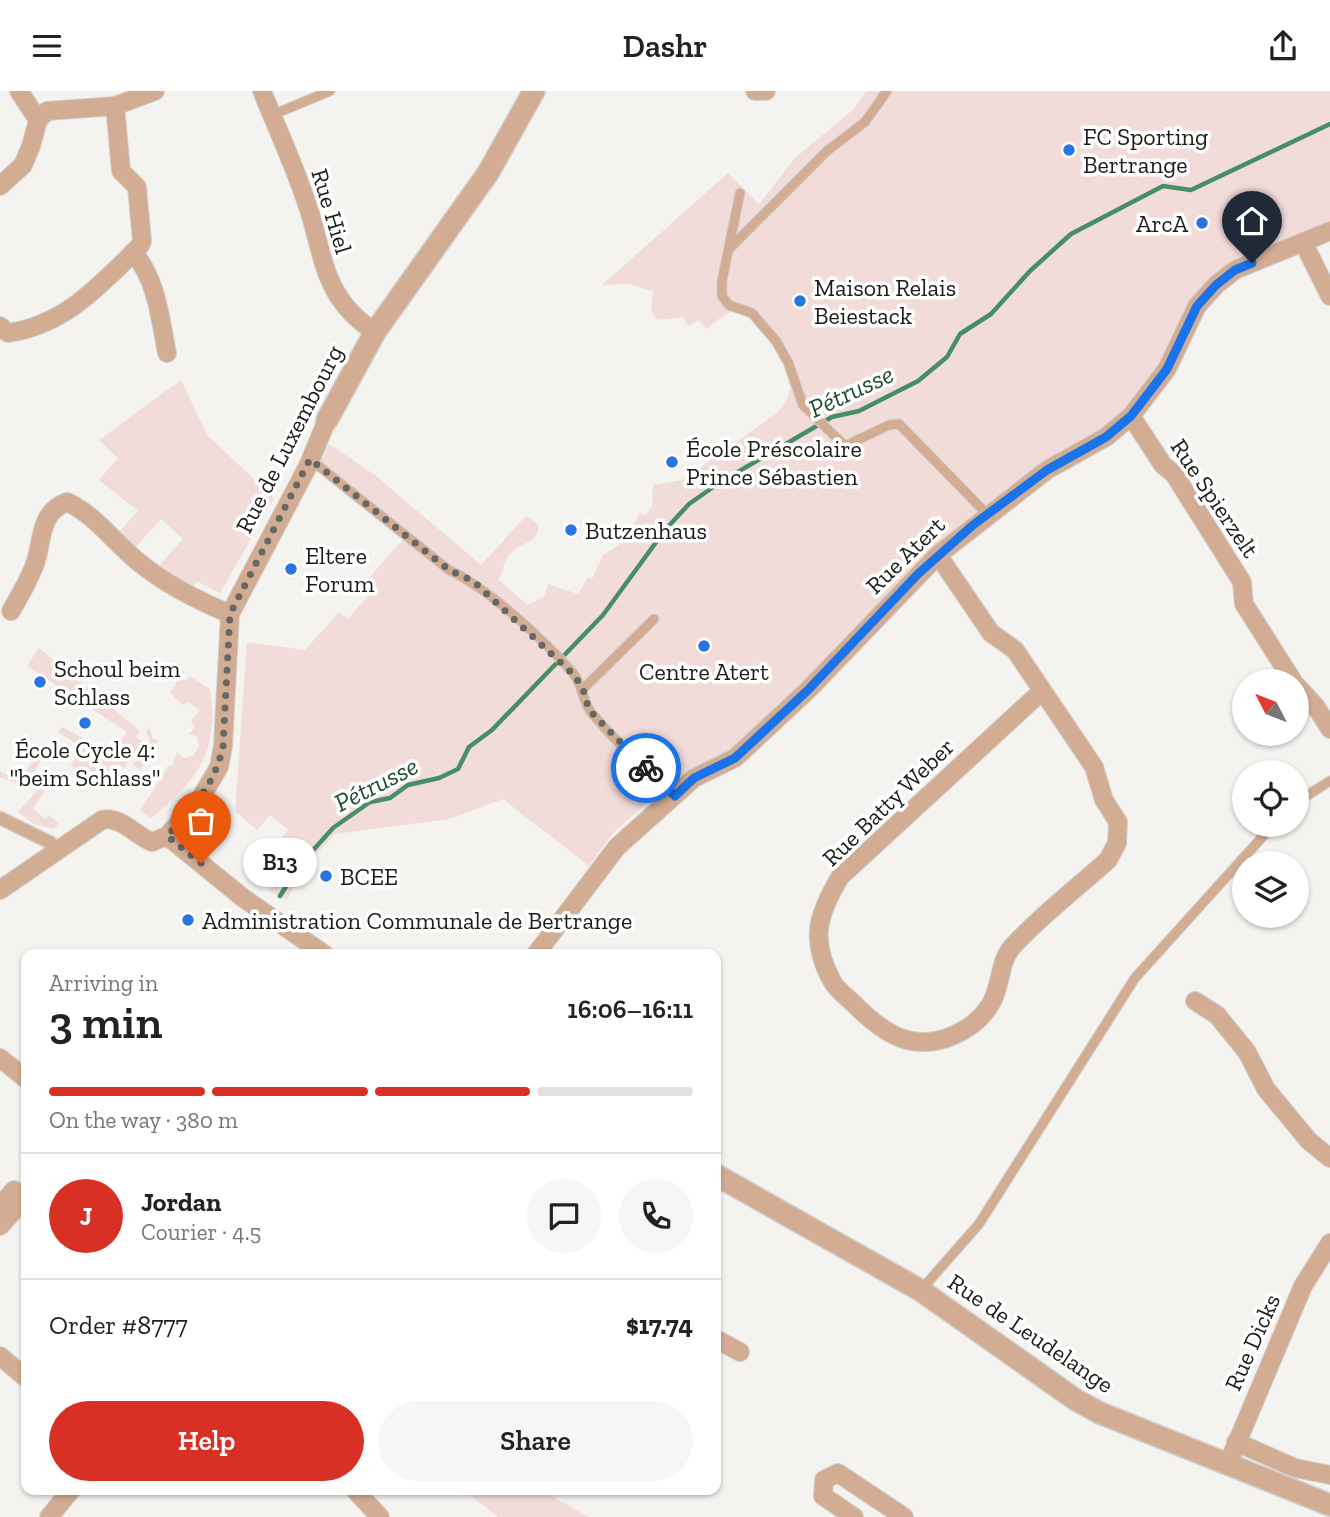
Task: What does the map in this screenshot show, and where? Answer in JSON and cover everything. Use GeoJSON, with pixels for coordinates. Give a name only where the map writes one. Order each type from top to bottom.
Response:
{"type":"FeatureCollection","features":[{"type":"Feature","properties":{"kind":"street"},"geometry":{"type":"LineString","coordinates":[[19,91],[37,120]]}},
{"type":"Feature","properties":{"kind":"street"},"geometry":{"type":"LineString","coordinates":[[0,186],[23,165],[32,146],[37,120],[47,111],[116,106],[155,91]]}},
{"type":"Feature","properties":{"kind":"street","name":"Rue Hiel"},"geometry":{"type":"LineString","coordinates":[[262,91],[310,212],[327,278],[345,307],[375,332]]}},
{"type":"Feature","properties":{"kind":"street","name":"Rue de Luxembourg"},"geometry":{"type":"LineString","coordinates":[[167,836],[200,799],[219,767],[223,746],[230,614],[310,459],[327,420],[375,332],[488,173],[534,91]]}},
{"type":"Feature","properties":{"kind":"street"},"geometry":{"type":"LineString","coordinates":[[755,91],[766,91]]}},
{"type":"Feature","properties":{"kind":"street"},"geometry":{"type":"LineString","coordinates":[[4,330],[24,331],[72,310],[142,241],[137,187],[121,171],[116,106]]}},
{"type":"Feature","properties":{"kind":"street","name":"Rue Atert"},"geometry":{"type":"LineString","coordinates":[[540,949],[617,847],[694,778],[735,758],[808,690],[938,555],[987,514],[1047,470],[1106,437],[1131,416],[1167,369],[1197,306],[1216,285],[1235,270],[1330,231]]}},
{"type":"Feature","properties":{"kind":"street"},"geometry":{"type":"LineString","coordinates":[[1303,242],[1330,296]]}},
{"type":"Feature","properties":{"kind":"street"},"geometry":{"type":"LineString","coordinates":[[133,252],[145,266],[154,291],[167,353]]}},
{"type":"Feature","properties":{"kind":"street","name":"Rue Spierzelt"},"geometry":{"type":"LineString","coordinates":[[1131,416],[1163,465],[1174,474],[1242,582],[1244,604],[1285,669]]}},
{"type":"Feature","properties":{"kind":"street"},"geometry":{"type":"LineString","coordinates":[[11,611],[36,562],[45,520],[53,507],[66,502],[82,509],[139,563],[159,577],[230,614]]}},
{"type":"Feature","properties":{"kind":"street","name":"Rue Batty Weber"},"geometry":{"type":"LineString","coordinates":[[938,555],[991,633],[1014,650],[1094,767],[1104,800],[1118,822],[1118,842],[1108,860],[1011,947],[990,1006],[972,1025],[961,1033],[930,1042],[906,1041],[864,1014],[834,985],[820,958],[817,931],[824,903],[840,877],[1042,691]]}},
{"type":"Feature","properties":{"kind":"street"},"geometry":{"type":"LineString","coordinates":[[1309,699],[1330,729]]}},
{"type":"Feature","properties":{"kind":"street"},"geometry":{"type":"LineString","coordinates":[[0,818],[51,843]]}},
{"type":"Feature","properties":{"kind":"street"},"geometry":{"type":"LineString","coordinates":[[0,890],[103,820],[111,818],[139,837],[152,842],[167,836],[242,897],[317,949]]}},
{"type":"Feature","properties":{"kind":"street"},"geometry":{"type":"LineString","coordinates":[[1195,1001],[1217,1015],[1247,1052],[1266,1089],[1309,1141],[1330,1158]]}},
{"type":"Feature","properties":{"kind":"street"},"geometry":{"type":"LineString","coordinates":[[0,1058],[21,1075]]}},
{"type":"Feature","properties":{"kind":"street","name":"Rue de Leudelange"},"geometry":{"type":"LineString","coordinates":[[721,1178],[920,1290],[1076,1400],[1100,1413],[1330,1505]]}},
{"type":"Feature","properties":{"kind":"street"},"geometry":{"type":"LineString","coordinates":[[0,1206],[14,1190],[21,1196]]}},
{"type":"Feature","properties":{"kind":"street"},"geometry":{"type":"LineString","coordinates":[[0,1226],[21,1202]]}},
{"type":"Feature","properties":{"kind":"street","name":"Rue Dicks"},"geometry":{"type":"LineString","coordinates":[[1228,1464],[1303,1286],[1330,1243]]}},
{"type":"Feature","properties":{"kind":"street"},"geometry":{"type":"LineString","coordinates":[[721,1342],[740,1352]]}},
{"type":"Feature","properties":{"kind":"street"},"geometry":{"type":"LineString","coordinates":[[0,1356],[21,1374]]}},
{"type":"Feature","properties":{"kind":"street"},"geometry":{"type":"LineString","coordinates":[[1236,1442],[1295,1468],[1330,1475]]}},
{"type":"Feature","properties":{"kind":"street"},"geometry":{"type":"LineString","coordinates":[[854,1517],[823,1496],[824,1480],[838,1473],[904,1517]]}},
{"type":"Feature","properties":{"kind":"street"},"geometry":{"type":"LineString","coordinates":[[49,1517],[67,1495]]}},
{"type":"Feature","properties":{"kind":"street"},"geometry":{"type":"LineString","coordinates":[[360,1495],[380,1517]]}},
{"type":"Feature","properties":{"kind":"lane"},"geometry":{"type":"LineString","coordinates":[[272,115],[330,91]]}},
{"type":"Feature","properties":{"kind":"lane"},"geometry":{"type":"LineString","coordinates":[[729,249],[827,151],[865,122],[887,91]]}},
{"type":"Feature","properties":{"kind":"lane"},"geometry":{"type":"LineString","coordinates":[[740,193],[722,281],[722,296],[729,305],[752,313],[762,322],[788,362],[803,405],[845,446],[889,425],[899,424],[987,514]]}},
{"type":"Feature","properties":{"kind":"lane"},"geometry":{"type":"LineString","coordinates":[[310,459],[449,570],[473,581],[551,652],[583,689],[589,710],[675,796]]}},
{"type":"Feature","properties":{"kind":"lane"},"geometry":{"type":"LineString","coordinates":[[583,689],[654,619]]}},
{"type":"Feature","properties":{"kind":"lane"},"geometry":{"type":"LineString","coordinates":[[1309,794],[1330,781]]}},
{"type":"Feature","properties":{"kind":"lane"},"geometry":{"type":"LineString","coordinates":[[920,1290],[979,1224],[1135,978],[1262,837]]}},
{"type":"Feature","properties":{"kind":"shaded area"},"geometry":{"type":"Polygon","coordinates":[[[866,91],[1330,91],[1330,231],[1216,285],[1131,416],[987,514],[808,690],[656,812],[647,803],[614,832],[589,866],[503,799],[449,819],[335,834],[302,870],[287,900],[269,891],[293,860],[275,845],[288,830],[270,815],[257,830],[235,811],[247,642],[305,650],[339,612],[348,619],[368,596],[360,588],[406,536],[319,465],[329,444],[375,475],[481,565],[526,516],[538,525],[536,536],[509,555],[499,580],[527,605],[545,596],[548,584],[578,594],[588,577],[592,579],[603,555],[629,538],[640,512],[645,516],[652,506],[653,485],[683,480],[777,413],[787,399],[790,389],[785,367],[778,353],[770,340],[749,318],[739,313],[729,313],[706,329],[699,320],[688,326],[683,317],[657,320],[651,310],[653,291],[629,284],[602,285],[728,173],[759,204],[795,158],[854,109],[866,91]]]}},
{"type":"Feature","properties":{"kind":"shaded area"},"geometry":{"type":"Polygon","coordinates":[[[181,380],[207,435],[274,498],[220,593],[197,581],[192,588],[157,568],[183,539],[161,519],[135,548],[118,533],[138,511],[99,480],[118,458],[99,440],[181,380]]]}},
{"type":"Feature","properties":{"kind":"shaded area"},"geometry":{"type":"Polygon","coordinates":[[[39,648],[140,731],[136,737],[142,741],[124,768],[118,764],[112,773],[118,777],[109,790],[71,766],[81,749],[89,746],[102,753],[104,749],[113,753],[127,732],[27,666],[39,648]]]}},
{"type":"Feature","properties":{"kind":"shaded area"},"geometry":{"type":"Polygon","coordinates":[[[189,676],[210,689],[212,711],[208,747],[193,777],[151,818],[140,811],[169,765],[172,766],[177,752],[184,758],[194,755],[199,746],[197,736],[189,734],[195,728],[191,721],[200,710],[187,702],[183,705],[170,693],[180,677],[186,681],[189,676]]]}},
{"type":"Feature","properties":{"kind":"shaded area"},"geometry":{"type":"Polygon","coordinates":[[[62,727],[89,741],[80,746],[58,732],[62,727]]]}},
{"type":"Feature","properties":{"kind":"shaded area"},"geometry":{"type":"Polygon","coordinates":[[[150,727],[152,738],[159,740],[140,770],[133,765],[150,738],[146,733],[150,727]]]}},
{"type":"Feature","properties":{"kind":"shaded area"},"geometry":{"type":"Polygon","coordinates":[[[36,758],[40,761],[35,771],[18,784],[0,777],[0,771],[18,780],[36,758]]]}},
{"type":"Feature","properties":{"kind":"shaded area"},"geometry":{"type":"Polygon","coordinates":[[[40,787],[45,791],[33,808],[45,819],[49,815],[59,823],[54,829],[34,824],[18,812],[40,787]]]}},
{"type":"Feature","properties":{"kind":"shaded area"},"geometry":{"type":"Polygon","coordinates":[[[470,1495],[550,1495],[589,1517],[498,1517],[470,1495]]]}},
{"type":"Feature","properties":{"kind":"waterway","name":"Pétrusse"},"geometry":{"type":"LineString","coordinates":[[280,896],[298,867],[333,828],[370,802],[390,798],[408,785],[439,778],[458,769],[469,747],[492,730],[603,615],[665,530],[689,504],[719,483],[832,417],[859,411],[918,381],[947,357],[960,334],[991,314],[1030,271],[1071,234],[1163,186],[1191,190],[1330,124]]}},
{"type":"Feature","properties":{"kind":"way so far"},"geometry":{"type":"LineString","coordinates":[[201,863],[167,836],[200,799],[219,767],[223,746],[230,614],[238,593],[310,459],[449,570],[473,581],[547,648],[574,675],[583,689],[589,710],[646,768]]}},
{"type":"Feature","properties":{"kind":"place","name":"FC Sporting Bertrange"},"geometry":{"type":"Point","coordinates":[1069,150]}},
{"type":"Feature","properties":{"kind":"place","name":"ArcA"},"geometry":{"type":"Point","coordinates":[1202,223]}},
{"type":"Feature","properties":{"kind":"place","name":"Maison Relais Beiestack"},"geometry":{"type":"Point","coordinates":[800,301]}},
{"type":"Feature","properties":{"kind":"place","name":"École Préscolaire Prince Sébastien"},"geometry":{"type":"Point","coordinates":[672,462]}},
{"type":"Feature","properties":{"kind":"place","name":"Butzenhaus"},"geometry":{"type":"Point","coordinates":[571,530]}},
{"type":"Feature","properties":{"kind":"place","name":"Eltere Forum"},"geometry":{"type":"Point","coordinates":[291,569]}},
{"type":"Feature","properties":{"kind":"place","name":"Centre Atert"},"geometry":{"type":"Point","coordinates":[704,646]}},
{"type":"Feature","properties":{"kind":"place","name":"Schoul beim Schlass"},"geometry":{"type":"Point","coordinates":[40,682]}},
{"type":"Feature","properties":{"kind":"place","name":"École Cycle 4: \"beim Schlass\""},"geometry":{"type":"Point","coordinates":[85,723]}},
{"type":"Feature","properties":{"kind":"place","name":"B13"},"geometry":{"type":"Point","coordinates":[201,863]}},
{"type":"Feature","properties":{"kind":"place","name":"BCEE"},"geometry":{"type":"Point","coordinates":[326,876]}},
{"type":"Feature","properties":{"kind":"place","name":"Administration Communale de Bertrange"},"geometry":{"type":"Point","coordinates":[188,920]}},
{"type":"Feature","properties":{"kind":"route"},"geometry":{"type":"LineString","coordinates":[[646,768],[675,796],[694,778],[735,758],[808,690],[826,667],[938,555],[987,514],[1047,470],[1106,437],[1131,416],[1167,369],[1197,306],[1216,285],[1235,270],[1252,263]]}}]}
